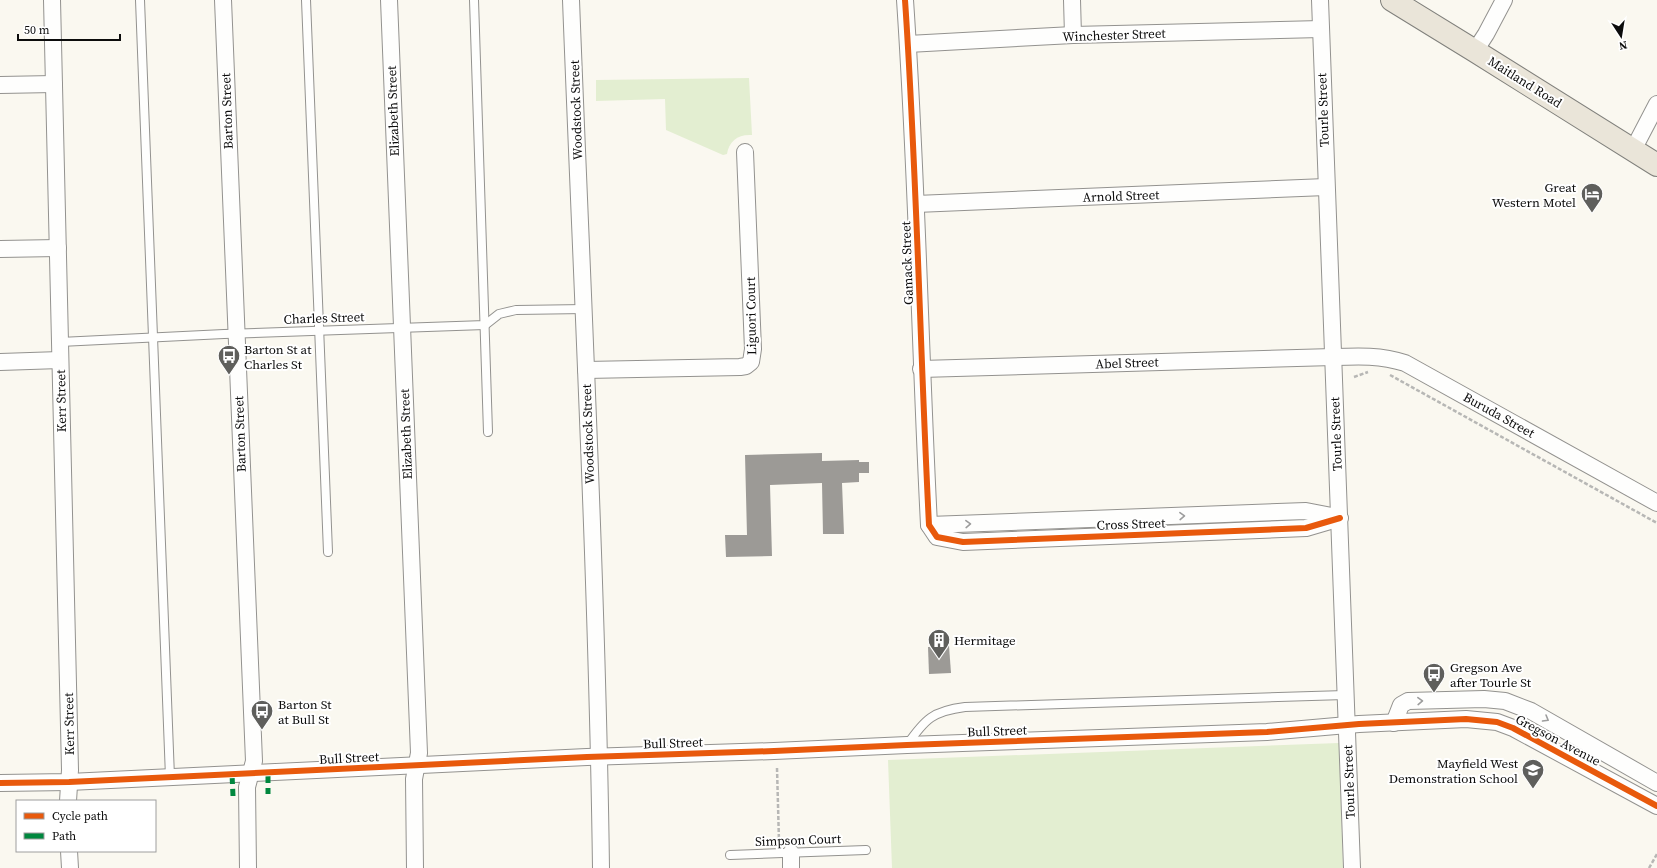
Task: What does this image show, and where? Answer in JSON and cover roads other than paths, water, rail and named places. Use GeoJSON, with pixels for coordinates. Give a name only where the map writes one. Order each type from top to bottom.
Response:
{"type":"FeatureCollection","features":[{"type":"Feature","properties":{"kind":"main road","name":"Maitland Road"},"geometry":{"type":"LineString","coordinates":[[1392,0],[1657,165]]}},
{"type":"Feature","properties":{"kind":"street","name":"Kerr Street"},"geometry":{"type":"LineString","coordinates":[[52,0],[69,782],[68,800]]}},
{"type":"Feature","properties":{"kind":"street","name":"Barton Street"},"geometry":{"type":"LineString","coordinates":[[223,0],[254,761],[247,787],[248,868]]}},
{"type":"Feature","properties":{"kind":"street","name":"Elizabeth Street"},"geometry":{"type":"LineString","coordinates":[[389,0],[419,753],[414,779],[415,868]]}},
{"type":"Feature","properties":{"kind":"street","name":"Woodstock Street"},"geometry":{"type":"LineString","coordinates":[[572,0],[585,309],[599,756],[601,868]]}},
{"type":"Feature","properties":{"kind":"street","name":"Gamack Street"},"geometry":{"type":"LineString","coordinates":[[905,0],[916,204],[921,369],[929,525]]}},
{"type":"Feature","properties":{"kind":"street"},"geometry":{"type":"LineString","coordinates":[[1072,0],[1073,36]]}},
{"type":"Feature","properties":{"kind":"street","name":"Tourle Street"},"geometry":{"type":"LineString","coordinates":[[1320,0],[1352,868]]}},
{"type":"Feature","properties":{"kind":"street"},"geometry":{"type":"LineString","coordinates":[[1476,51],[1504,0]]}},
{"type":"Feature","properties":{"kind":"street","name":"Winchester Street"},"geometry":{"type":"LineString","coordinates":[[908,44],[1073,36],[1321,29]]}},
{"type":"Feature","properties":{"kind":"street"},"geometry":{"type":"LineString","coordinates":[[0,85],[54,84]]}},
{"type":"Feature","properties":{"kind":"street"},"geometry":{"type":"LineString","coordinates":[[1633,150],[1657,104]]}},
{"type":"Feature","properties":{"kind":"street","name":"Liguori Court"},"geometry":{"type":"LineString","coordinates":[[586,370],[740,367],[746,366],[751,362],[753,349],[745,152]]}},
{"type":"Feature","properties":{"kind":"street","name":"Arnold Street"},"geometry":{"type":"LineString","coordinates":[[916,204],[1326,187]]}},
{"type":"Feature","properties":{"kind":"street"},"geometry":{"type":"LineString","coordinates":[[0,249],[58,248]]}},
{"type":"Feature","properties":{"kind":"street","name":"Buruda Street"},"geometry":{"type":"LineString","coordinates":[[1333,357],[1373,356],[1390,358],[1405,363],[1657,503]]}},
{"type":"Feature","properties":{"kind":"street","name":"Abel Street"},"geometry":{"type":"LineString","coordinates":[[921,369],[1333,357]]}},
{"type":"Feature","properties":{"kind":"street"},"geometry":{"type":"LineString","coordinates":[[0,362],[60,360]]}},
{"type":"Feature","properties":{"kind":"street","name":"Cross Street"},"geometry":{"type":"LineString","coordinates":[[929,525],[1306,511],[1340,518]]}},
{"type":"Feature","properties":{"kind":"street","name":"Gregson Avenue"},"geometry":{"type":"LineString","coordinates":[[1394,723],[1401,705],[1408,702],[1484,699],[1505,702],[1531,711],[1657,783]]}},
{"type":"Feature","properties":{"kind":"street","name":"Gregson Avenue"},"geometry":{"type":"LineString","coordinates":[[1346,725],[1466,719],[1497,722],[1513,728],[1657,806]]}},
{"type":"Feature","properties":{"kind":"street","name":"Bull Street"},"geometry":{"type":"LineString","coordinates":[[0,783],[69,782],[251,774],[599,756],[774,751],[907,744],[1267,732],[1346,725]]}},
{"type":"Feature","properties":{"kind":"street"},"geometry":{"type":"LineString","coordinates":[[69,852],[70,868]]}},
{"type":"Feature","properties":{"kind":"lane"},"geometry":{"type":"LineString","coordinates":[[140,0],[170,777]]}},
{"type":"Feature","properties":{"kind":"lane"},"geometry":{"type":"LineString","coordinates":[[306,0],[328,552]]}},
{"type":"Feature","properties":{"kind":"lane"},"geometry":{"type":"LineString","coordinates":[[474,0],[488,432]]}},
{"type":"Feature","properties":{"kind":"lane"},"geometry":{"type":"LineString","coordinates":[[485,325],[499,314],[516,310],[585,309]]}},
{"type":"Feature","properties":{"kind":"lane","name":"Charles Street"},"geometry":{"type":"LineString","coordinates":[[60,342],[236,333],[485,325]]}},
{"type":"Feature","properties":{"kind":"lane"},"geometry":{"type":"LineString","coordinates":[[907,744],[919,727],[931,716],[947,709],[965,707],[1345,695]]}},
{"type":"Feature","properties":{"kind":"lane","name":"Simpson Court"},"geometry":{"type":"LineString","coordinates":[[730,855],[791,860],[866,850]]}},
{"type":"Feature","properties":{"kind":"place","name":"Great Western Motel"},"geometry":{"type":"Point","coordinates":[1592,214]}},
{"type":"Feature","properties":{"kind":"place","name":"Barton St at Charles St"},"geometry":{"type":"Point","coordinates":[229,376]}},
{"type":"Feature","properties":{"kind":"place","name":"Hermitage"},"geometry":{"type":"Point","coordinates":[939,660]}},
{"type":"Feature","properties":{"kind":"place","name":"Gregson Ave after Tourle St"},"geometry":{"type":"Point","coordinates":[1434,694]}},
{"type":"Feature","properties":{"kind":"place","name":"Barton St at Bull St"},"geometry":{"type":"Point","coordinates":[262,730]}},
{"type":"Feature","properties":{"kind":"place","name":"Mayfield West Demonstration School"},"geometry":{"type":"Point","coordinates":[1533,790]}}]}
